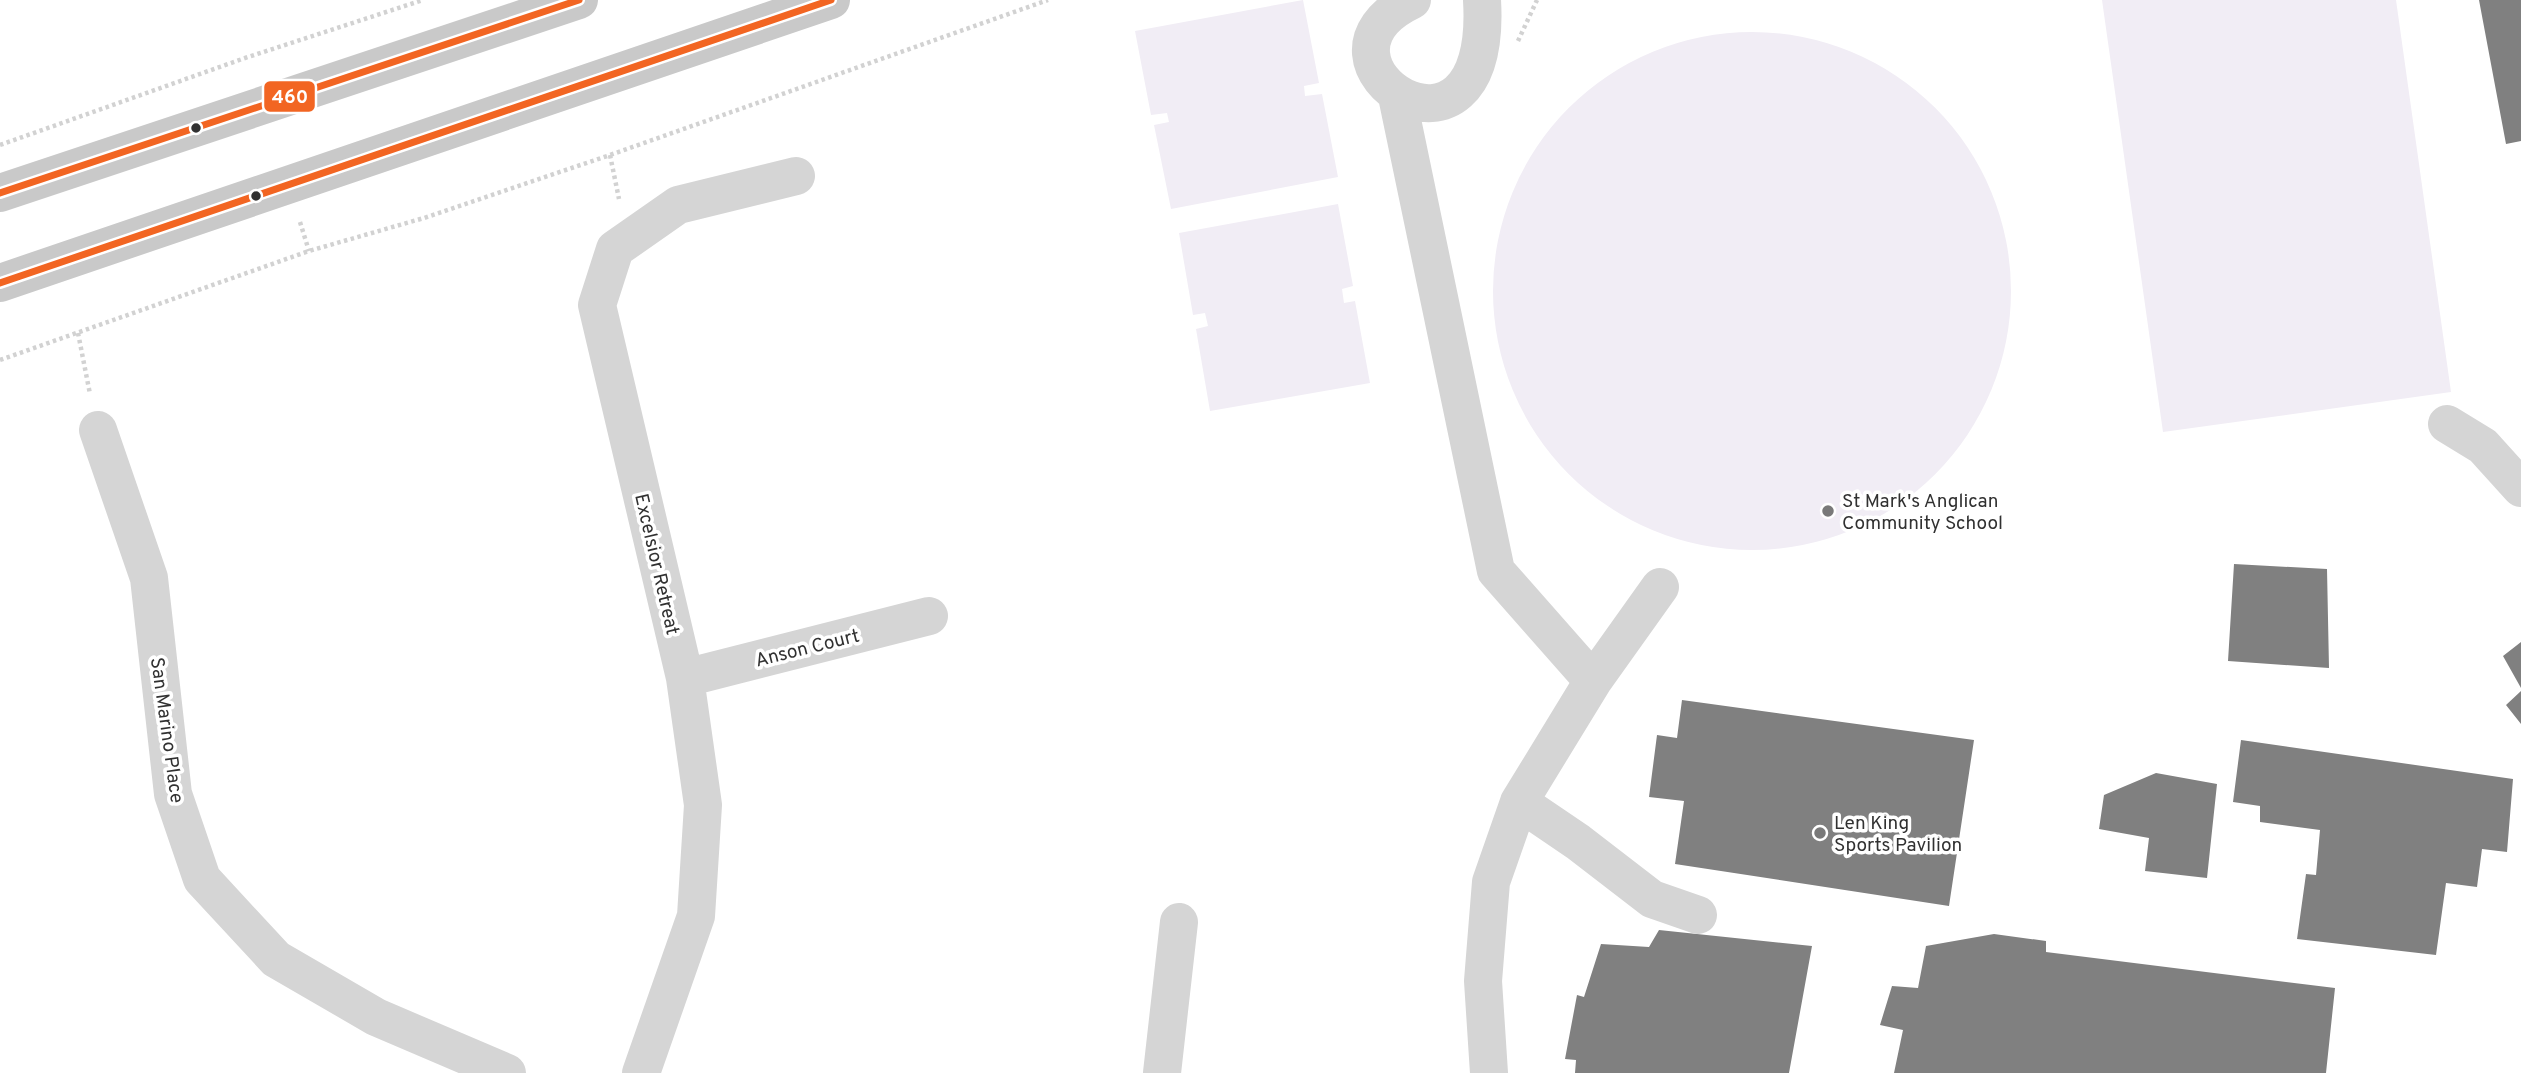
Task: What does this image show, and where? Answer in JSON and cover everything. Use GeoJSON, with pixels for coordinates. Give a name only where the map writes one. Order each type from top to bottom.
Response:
{"type":"FeatureCollection","features":[{"type":"Feature","properties":{"kind":"main road"},"geometry":{"type":"LineString","coordinates":[[0,193],[579,0]]}},
{"type":"Feature","properties":{"kind":"main road"},"geometry":{"type":"LineString","coordinates":[[0,283],[831,0]]}},
{"type":"Feature","properties":{"kind":"street"},"geometry":{"type":"LineString","coordinates":[[1412,0],[1395,8],[1383,21],[1375,35],[1372,52],[1384,85],[1397,96],[1413,103],[1448,99],[1462,89],[1472,75],[1481,44],[1482,0]]}},
{"type":"Feature","properties":{"kind":"street"},"geometry":{"type":"LineString","coordinates":[[1397,96],[1496,571],[1593,681]]}},
{"type":"Feature","properties":{"kind":"street","name":"Excelsior Retreat"},"geometry":{"type":"LineString","coordinates":[[641,1073],[696,916],[703,805],[685,678],[597,305],[615,249],[678,205],[796,176]]}},
{"type":"Feature","properties":{"kind":"street"},"geometry":{"type":"LineString","coordinates":[[2447,424],[2483,446],[2521,488]]}},
{"type":"Feature","properties":{"kind":"street","name":"San Marino Place"},"geometry":{"type":"LineString","coordinates":[[98,430],[149,578],[173,794],[202,879],[276,959],[376,1017],[507,1073]]}},
{"type":"Feature","properties":{"kind":"street"},"geometry":{"type":"LineString","coordinates":[[1489,1073],[1483,981],[1491,882],[1519,802],[1593,681],[1660,587]]}},
{"type":"Feature","properties":{"kind":"street","name":"Anson Court"},"geometry":{"type":"LineString","coordinates":[[685,678],[929,616]]}},
{"type":"Feature","properties":{"kind":"street"},"geometry":{"type":"LineString","coordinates":[[1519,802],[1578,842],[1652,899],[1698,915]]}},
{"type":"Feature","properties":{"kind":"street"},"geometry":{"type":"LineString","coordinates":[[1162,1073],[1179,922]]}},
{"type":"Feature","properties":{"kind":"path"},"geometry":{"type":"LineString","coordinates":[[0,145],[245,58],[423,0]]}},
{"type":"Feature","properties":{"kind":"path"},"geometry":{"type":"LineString","coordinates":[[0,360],[309,251],[424,218],[610,155],[1048,0]]}},
{"type":"Feature","properties":{"kind":"path"},"geometry":{"type":"LineString","coordinates":[[78,333],[98,430]]}},
{"type":"Feature","properties":{"kind":"shaded area"},"geometry":{"type":"Polygon","coordinates":[[[1303,0],[1319,83],[1304,86],[1305,96],[1322,94],[1338,177],[1171,209],[1154,125],[1169,122],[1167,113],[1151,115],[1135,31],[1303,0]]]}},
{"type":"Feature","properties":{"kind":"shaded area"},"geometry":{"type":"Polygon","coordinates":[[[2102,0],[2396,0],[2451,392],[2163,432],[2102,0]]]}},
{"type":"Feature","properties":{"kind":"shaded area"},"geometry":{"type":"Polygon","coordinates":[[[1752,32],[1803,37],[1851,52],[1896,76],[1935,108],[1967,147],[1991,192],[2006,240],[2011,291],[2006,342],[1991,390],[1967,435],[1935,474],[1896,506],[1851,530],[1803,545],[1752,550],[1701,545],[1653,530],[1608,506],[1569,474],[1537,435],[1513,390],[1498,342],[1493,291],[1498,240],[1513,192],[1537,147],[1569,108],[1608,76],[1653,52],[1701,37],[1752,32]]]}},
{"type":"Feature","properties":{"kind":"shaded area"},"geometry":{"type":"Polygon","coordinates":[[[1338,204],[1353,286],[1342,289],[1344,303],[1355,301],[1370,383],[1210,411],[1196,329],[1208,326],[1205,313],[1193,315],[1179,233],[1338,204]]]}},
{"type":"Feature","properties":{"kind":"building"},"geometry":{"type":"Polygon","coordinates":[[[2479,0],[2521,0],[2521,141],[2506,144],[2479,0]]]}},
{"type":"Feature","properties":{"kind":"building"},"geometry":{"type":"Polygon","coordinates":[[[2234,564],[2327,569],[2329,668],[2228,661],[2234,564]]]}},
{"type":"Feature","properties":{"kind":"building"},"geometry":{"type":"Polygon","coordinates":[[[2521,642],[2521,688],[2503,656],[2521,642]]]}},
{"type":"Feature","properties":{"kind":"building"},"geometry":{"type":"Polygon","coordinates":[[[2521,691],[2521,724],[2506,705],[2521,691]]]}},
{"type":"Feature","properties":{"kind":"building","name":"Len King Sports Pavilion"},"geometry":{"type":"Polygon","coordinates":[[[1682,700],[1974,740],[1949,906],[1675,864],[1684,801],[1649,797],[1657,735],[1677,738],[1682,700]]]}},
{"type":"Feature","properties":{"kind":"building"},"geometry":{"type":"Polygon","coordinates":[[[2241,740],[2513,779],[2507,852],[2482,849],[2477,887],[2446,883],[2436,955],[2297,939],[2306,874],[2316,875],[2320,830],[2260,822],[2260,806],[2233,802],[2241,740]]]}},
{"type":"Feature","properties":{"kind":"building"},"geometry":{"type":"Polygon","coordinates":[[[2156,773],[2217,784],[2207,878],[2145,871],[2149,838],[2099,829],[2104,795],[2156,773]]]}},
{"type":"Feature","properties":{"kind":"building"},"geometry":{"type":"Polygon","coordinates":[[[1659,930],[1812,946],[1789,1073],[1575,1073],[1576,1060],[1565,1059],[1577,995],[1584,997],[1601,944],[1649,947],[1659,930]]]}},
{"type":"Feature","properties":{"kind":"building"},"geometry":{"type":"Polygon","coordinates":[[[1994,934],[2046,941],[2046,952],[2335,988],[2326,1073],[1894,1073],[1903,1030],[1880,1025],[1892,986],[1918,988],[1926,946],[1994,934]]]}},
{"type":"Feature","properties":{"kind":"transit line","name":"460"},"geometry":{"type":"LineString","coordinates":[[0,193],[579,0]]}},
{"type":"Feature","properties":{"kind":"transit line","name":"460"},"geometry":{"type":"LineString","coordinates":[[0,283],[831,0]]}},
{"type":"Feature","properties":{"kind":"place","name":"St Mark's Anglican Community School"},"geometry":{"type":"Point","coordinates":[1828,511]}},
{"type":"Feature","properties":{"kind":"place","name":"Len King Sports Pavilion"},"geometry":{"type":"Point","coordinates":[1820,833]}}]}
